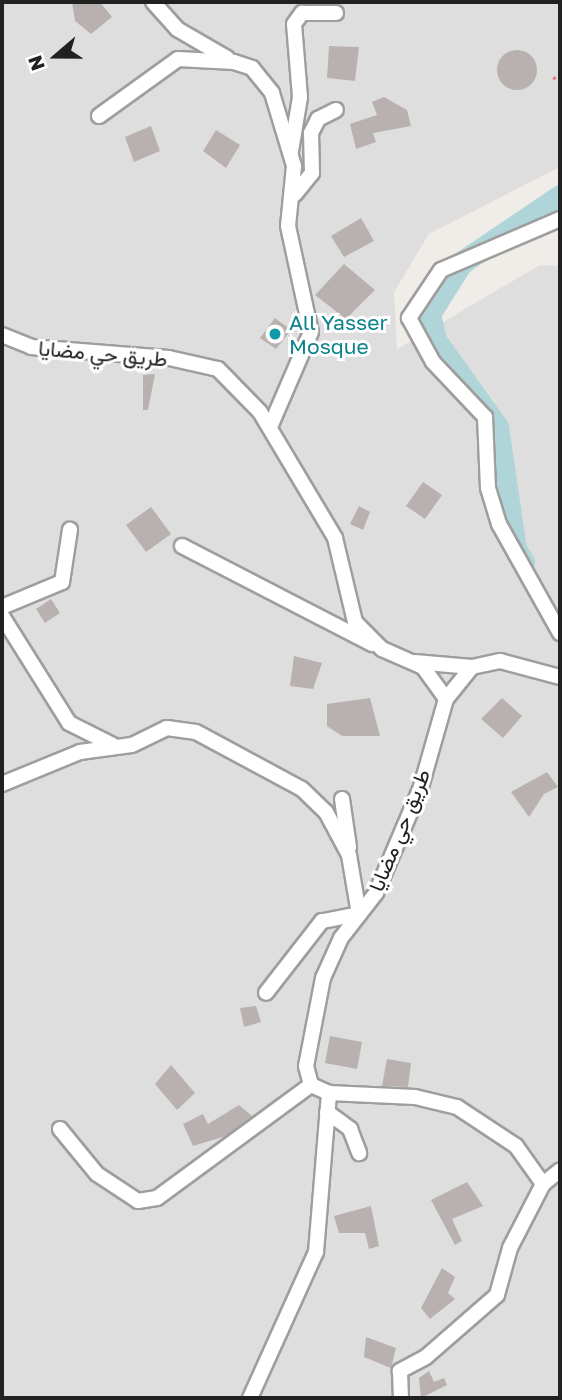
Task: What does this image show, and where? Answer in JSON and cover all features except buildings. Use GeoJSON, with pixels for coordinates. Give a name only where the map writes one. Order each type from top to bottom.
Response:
{"type":"FeatureCollection","features":[{"type":"Feature","properties":{"kind":"street"},"geometry":{"type":"LineString","coordinates":[[153,2],[177,29],[234,62],[252,68],[272,93],[290,156],[295,194],[288,226],[311,332],[270,427]]}},
{"type":"Feature","properties":{"kind":"street"},"geometry":{"type":"LineString","coordinates":[[290,156],[300,97],[294,24],[300,7],[336,13]]}},
{"type":"Feature","properties":{"kind":"street"},"geometry":{"type":"LineString","coordinates":[[99,117],[178,59],[234,62]]}},
{"type":"Feature","properties":{"kind":"street"},"geometry":{"type":"LineString","coordinates":[[295,194],[312,173],[311,133],[318,119],[336,110]]}},
{"type":"Feature","properties":{"kind":"street"},"geometry":{"type":"LineString","coordinates":[[560,219],[441,270],[409,318],[433,362],[485,418],[488,488],[499,524],[560,633]]}},
{"type":"Feature","properties":{"kind":"street","name":"طريق حي مضايا"},"geometry":{"type":"LineString","coordinates":[[2,335],[31,347],[169,358],[218,369],[270,427],[335,538],[355,622],[382,649],[414,662],[446,699],[421,788],[376,893],[359,914],[323,978],[306,1066],[311,1085]]}},
{"type":"Feature","properties":{"kind":"street"},"geometry":{"type":"LineString","coordinates":[[2,607],[62,582],[70,530]]}},
{"type":"Feature","properties":{"kind":"street"},"geometry":{"type":"LineString","coordinates":[[182,546],[382,649]]}},
{"type":"Feature","properties":{"kind":"street"},"geometry":{"type":"LineString","coordinates":[[2,616],[69,723],[113,745]]}},
{"type":"Feature","properties":{"kind":"street"},"geometry":{"type":"LineString","coordinates":[[414,662],[472,667],[500,661],[560,677]]}},
{"type":"Feature","properties":{"kind":"street"},"geometry":{"type":"LineString","coordinates":[[446,699],[472,667]]}},
{"type":"Feature","properties":{"kind":"street"},"geometry":{"type":"LineString","coordinates":[[2,783],[113,745],[132,745],[167,728],[195,732],[302,789],[326,812],[349,855]]}},
{"type":"Feature","properties":{"kind":"street"},"geometry":{"type":"LineString","coordinates":[[267,993],[322,921],[359,914],[342,799]]}},
{"type":"Feature","properties":{"kind":"street"},"geometry":{"type":"LineString","coordinates":[[60,1129],[97,1174],[138,1201],[158,1198],[311,1085],[329,1093],[415,1097],[457,1107],[516,1146],[543,1184]]}},
{"type":"Feature","properties":{"kind":"street"},"geometry":{"type":"LineString","coordinates":[[250,1398],[316,1252],[329,1093]]}},
{"type":"Feature","properties":{"kind":"street"},"geometry":{"type":"LineString","coordinates":[[327,1112],[350,1129],[359,1153]]}},
{"type":"Feature","properties":{"kind":"street"},"geometry":{"type":"LineString","coordinates":[[401,1398],[400,1371],[426,1357],[497,1295],[510,1248],[543,1184],[560,1170]]}},
{"type":"Feature","properties":{"kind":"path"},"geometry":{"type":"LineString","coordinates":[[553,79],[560,73]]}},
{"type":"Feature","properties":{"kind":"shaded area"},"geometry":{"type":"Polygon","coordinates":[[[2,2],[560,2],[560,167],[429,234],[394,292],[397,349],[540,265],[560,266],[560,1398],[2,1398],[2,2]]]}},
{"type":"Feature","properties":{"kind":"waterway"},"geometry":{"type":"LineString","coordinates":[[523,562],[515,549],[497,427],[435,340],[429,314],[461,263],[560,196]]}},
{"type":"Feature","properties":{"kind":"place","name":"All Yasser Mosque"},"geometry":{"type":"Point","coordinates":[275,334]}}]}
